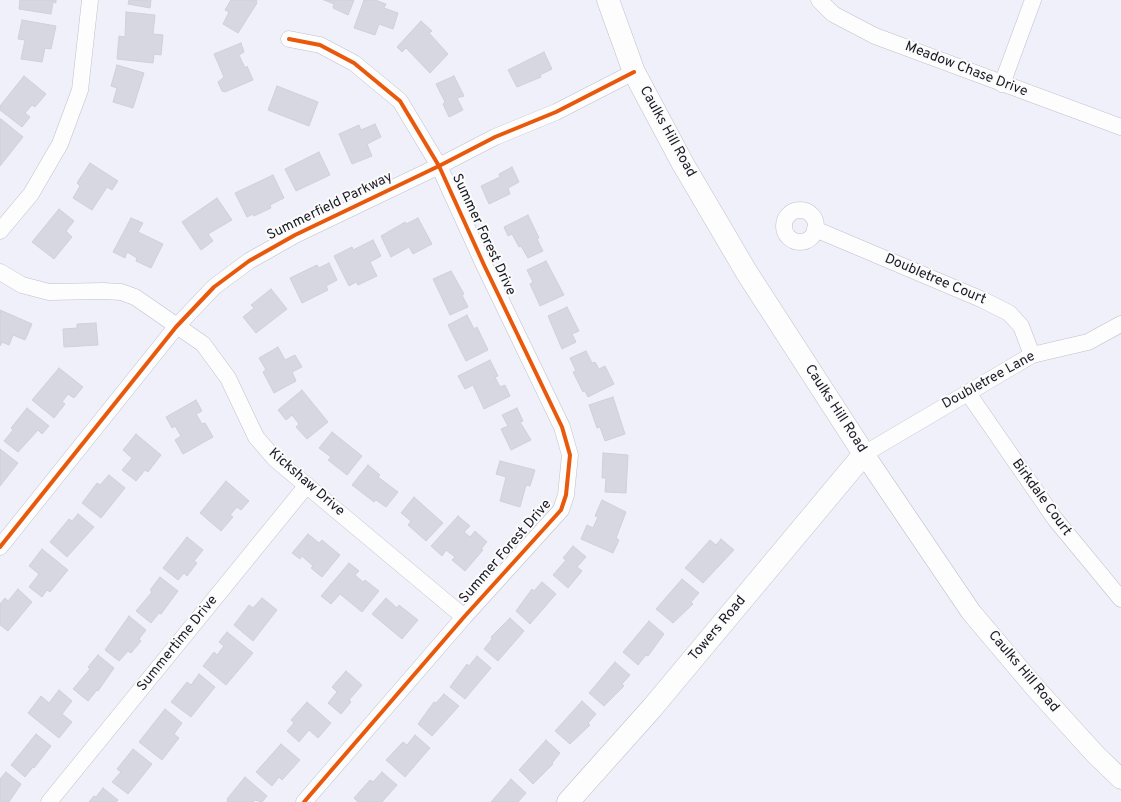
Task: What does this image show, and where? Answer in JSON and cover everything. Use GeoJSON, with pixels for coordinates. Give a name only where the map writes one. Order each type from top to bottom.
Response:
{"type":"FeatureCollection","features":[{"type":"Feature","properties":{"kind":"main road","name":"Caulks Hill Road"},"geometry":{"type":"LineString","coordinates":[[608,0],[634,72],[683,164],[747,273],[864,454]]}},
{"type":"Feature","properties":{"kind":"main road","name":"Towers Road"},"geometry":{"type":"LineString","coordinates":[[568,802],[652,708],[864,454]]}},
{"type":"Feature","properties":{"kind":"street"},"geometry":{"type":"LineString","coordinates":[[0,231],[31,194],[60,144],[80,90],[90,0]]}},
{"type":"Feature","properties":{"kind":"street","name":"Meadow Chase Drive"},"geometry":{"type":"LineString","coordinates":[[819,0],[833,14],[875,36],[1121,127]]}},
{"type":"Feature","properties":{"kind":"street"},"geometry":{"type":"LineString","coordinates":[[1002,84],[1033,0]]}},
{"type":"Feature","properties":{"kind":"street","name":"Summer Forest Drive"},"geometry":{"type":"LineString","coordinates":[[289,39],[320,45],[354,63],[400,101],[439,166],[562,427],[570,454],[566,495],[561,510],[464,617],[304,802]]}},
{"type":"Feature","properties":{"kind":"street","name":"Summerfield Parkway"},"geometry":{"type":"LineString","coordinates":[[0,547],[130,387],[176,327],[214,287],[249,261],[295,235],[439,166],[494,137],[556,112],[634,72]]}},
{"type":"Feature","properties":{"kind":"street","name":"Doubletree Court"},"geometry":{"type":"LineString","coordinates":[[815,229],[983,300],[1009,313],[1021,326],[1032,354]]}},
{"type":"Feature","properties":{"kind":"street","name":"Kickshaw Drive"},"geometry":{"type":"LineString","coordinates":[[0,272],[22,285],[49,292],[121,292],[135,297],[176,327],[203,344],[228,378],[256,437],[274,459],[464,617]]}},
{"type":"Feature","properties":{"kind":"street","name":"Doubletree Lane"},"geometry":{"type":"LineString","coordinates":[[864,454],[1032,354],[1088,342],[1121,324]]}},
{"type":"Feature","properties":{"kind":"street","name":"Birkdale Court"},"geometry":{"type":"LineString","coordinates":[[968,393],[1026,480],[1055,519],[1121,599]]}},
{"type":"Feature","properties":{"kind":"street","name":"Caulks Hill Road"},"geometry":{"type":"LineString","coordinates":[[864,454],[971,612],[1037,690],[1096,755],[1121,779]]}},
{"type":"Feature","properties":{"kind":"street","name":"Summertime Drive"},"geometry":{"type":"LineString","coordinates":[[49,802],[306,485]]}},
{"type":"Feature","properties":{"kind":"building"},"geometry":{"type":"Polygon","coordinates":[[[20,0],[56,0],[56,3],[53,2],[51,14],[19,9],[20,0]]]}},
{"type":"Feature","properties":{"kind":"building"},"geometry":{"type":"Polygon","coordinates":[[[129,0],[151,0],[150,8],[128,4],[129,0]]]}},
{"type":"Feature","properties":{"kind":"building"},"geometry":{"type":"Polygon","coordinates":[[[231,0],[257,0],[257,3],[238,33],[223,24],[229,12],[225,10],[231,0]]]}},
{"type":"Feature","properties":{"kind":"building"},"geometry":{"type":"Polygon","coordinates":[[[324,0],[354,0],[348,15],[333,8],[334,4],[324,0]]]}},
{"type":"Feature","properties":{"kind":"building"},"geometry":{"type":"Polygon","coordinates":[[[364,0],[375,0],[386,4],[384,8],[398,13],[393,29],[379,24],[375,35],[354,28],[364,0]]]}},
{"type":"Feature","properties":{"kind":"building"},"geometry":{"type":"Polygon","coordinates":[[[126,12],[155,15],[153,34],[163,35],[161,55],[154,54],[153,63],[117,59],[119,36],[125,37],[126,12]]]}},
{"type":"Feature","properties":{"kind":"building"},"geometry":{"type":"Polygon","coordinates":[[[22,20],[56,26],[51,49],[45,48],[42,62],[21,59],[25,40],[18,39],[22,20]]]}},
{"type":"Feature","properties":{"kind":"building"},"geometry":{"type":"Polygon","coordinates":[[[421,21],[432,31],[429,33],[448,54],[430,73],[406,48],[402,52],[397,47],[421,21]]]}},
{"type":"Feature","properties":{"kind":"building"},"geometry":{"type":"Polygon","coordinates":[[[241,43],[244,52],[239,55],[245,68],[247,66],[253,80],[225,92],[222,91],[218,82],[224,77],[214,54],[241,43]]]}},
{"type":"Feature","properties":{"kind":"building"},"geometry":{"type":"Polygon","coordinates":[[[544,52],[552,69],[540,75],[541,77],[517,87],[508,70],[544,52]]]}},
{"type":"Feature","properties":{"kind":"building"},"geometry":{"type":"Polygon","coordinates":[[[117,65],[144,73],[133,108],[113,102],[117,88],[111,86],[117,65]]]}},
{"type":"Feature","properties":{"kind":"building"},"geometry":{"type":"Polygon","coordinates":[[[24,76],[46,94],[35,107],[32,105],[25,113],[30,117],[22,127],[0,110],[0,106],[24,76]]]}},
{"type":"Feature","properties":{"kind":"building"},"geometry":{"type":"Polygon","coordinates":[[[454,76],[464,96],[457,98],[463,110],[449,117],[443,104],[445,102],[436,84],[454,76]]]}},
{"type":"Feature","properties":{"kind":"building"},"geometry":{"type":"Polygon","coordinates":[[[277,86],[318,102],[309,126],[268,110],[277,86]]]}},
{"type":"Feature","properties":{"kind":"building"},"geometry":{"type":"Polygon","coordinates":[[[1,119],[23,137],[0,166],[0,120],[1,119]]]}},
{"type":"Feature","properties":{"kind":"building"},"geometry":{"type":"Polygon","coordinates":[[[375,124],[381,137],[367,144],[372,156],[352,164],[339,134],[359,125],[361,130],[375,124]]]}},
{"type":"Feature","properties":{"kind":"building"},"geometry":{"type":"Polygon","coordinates":[[[319,152],[330,175],[296,191],[285,169],[319,152]]]}},
{"type":"Feature","properties":{"kind":"building"},"geometry":{"type":"Polygon","coordinates":[[[90,163],[118,181],[112,190],[107,187],[92,210],[73,198],[80,186],[77,183],[90,163]]]}},
{"type":"Feature","properties":{"kind":"building"},"geometry":{"type":"Polygon","coordinates":[[[512,167],[519,182],[508,188],[510,194],[489,204],[481,186],[500,177],[499,174],[512,167]]]}},
{"type":"Feature","properties":{"kind":"building"},"geometry":{"type":"Polygon","coordinates":[[[273,175],[284,198],[270,205],[271,208],[254,216],[253,214],[247,217],[235,193],[273,175]]]}},
{"type":"Feature","properties":{"kind":"building"},"geometry":{"type":"Polygon","coordinates":[[[217,198],[232,220],[208,234],[213,241],[201,250],[182,222],[217,198]]]}},
{"type":"Feature","properties":{"kind":"building"},"geometry":{"type":"Polygon","coordinates":[[[59,209],[74,221],[66,231],[72,237],[54,259],[32,242],[59,209]]]}},
{"type":"Feature","properties":{"kind":"building"},"geometry":{"type":"Polygon","coordinates":[[[528,215],[539,238],[537,239],[543,251],[528,258],[521,246],[519,247],[512,234],[508,236],[504,227],[528,215]]]}},
{"type":"Feature","properties":{"kind":"building"},"geometry":{"type":"Polygon","coordinates":[[[131,218],[143,223],[138,232],[163,244],[151,268],[136,261],[137,258],[127,252],[125,258],[113,252],[131,218]]]}},
{"type":"Feature","properties":{"kind":"building"},"geometry":{"type":"Polygon","coordinates":[[[418,218],[432,244],[413,254],[409,247],[391,257],[381,236],[405,222],[406,224],[418,218]]]}},
{"type":"Feature","properties":{"kind":"building"},"geometry":{"type":"Polygon","coordinates":[[[373,240],[381,256],[370,262],[377,276],[358,285],[356,282],[349,286],[334,256],[352,247],[353,250],[373,240]]]}},
{"type":"Feature","properties":{"kind":"building"},"geometry":{"type":"Polygon","coordinates":[[[546,261],[564,295],[540,306],[530,284],[533,282],[527,270],[546,261]]]}},
{"type":"Feature","properties":{"kind":"building"},"geometry":{"type":"Polygon","coordinates":[[[329,263],[337,280],[326,286],[328,290],[302,303],[290,278],[317,265],[319,268],[329,263]]]}},
{"type":"Feature","properties":{"kind":"building"},"geometry":{"type":"Polygon","coordinates":[[[451,271],[464,294],[462,295],[468,307],[450,315],[433,279],[451,271]]]}},
{"type":"Feature","properties":{"kind":"building"},"geometry":{"type":"Polygon","coordinates":[[[271,289],[287,309],[256,333],[243,317],[254,308],[251,305],[271,289]]]}},
{"type":"Feature","properties":{"kind":"building"},"geometry":{"type":"Polygon","coordinates":[[[567,307],[579,331],[572,334],[576,342],[562,349],[548,316],[567,307]]]}},
{"type":"Feature","properties":{"kind":"building"},"geometry":{"type":"Polygon","coordinates":[[[0,310],[32,324],[25,340],[13,335],[9,345],[2,342],[0,346],[0,310]]]}},
{"type":"Feature","properties":{"kind":"building"},"geometry":{"type":"Polygon","coordinates":[[[467,315],[474,329],[477,327],[488,350],[466,361],[448,325],[467,315]]]}},
{"type":"Feature","properties":{"kind":"building"},"geometry":{"type":"Polygon","coordinates":[[[96,323],[98,345],[64,347],[63,329],[77,328],[77,324],[96,323]]]}},
{"type":"Feature","properties":{"kind":"building"},"geometry":{"type":"Polygon","coordinates":[[[278,347],[285,360],[295,355],[302,367],[292,372],[296,381],[274,393],[263,372],[266,370],[259,358],[278,347]]]}},
{"type":"Feature","properties":{"kind":"building"},"geometry":{"type":"Polygon","coordinates":[[[586,351],[592,363],[595,362],[599,369],[605,366],[614,384],[588,397],[585,391],[583,392],[573,372],[576,371],[570,358],[586,351]]]}},
{"type":"Feature","properties":{"kind":"building"},"geometry":{"type":"Polygon","coordinates":[[[490,360],[498,376],[495,377],[500,387],[505,385],[510,396],[484,409],[473,385],[465,389],[458,376],[490,360]]]}},
{"type":"Feature","properties":{"kind":"building"},"geometry":{"type":"Polygon","coordinates":[[[59,368],[83,387],[74,398],[68,394],[62,402],[65,404],[54,418],[32,400],[59,368]]]}},
{"type":"Feature","properties":{"kind":"building"},"geometry":{"type":"Polygon","coordinates":[[[302,390],[328,422],[307,439],[296,427],[299,424],[292,415],[286,420],[278,410],[302,390]]]}},
{"type":"Feature","properties":{"kind":"building"},"geometry":{"type":"Polygon","coordinates":[[[613,397],[625,434],[605,441],[600,427],[597,428],[589,405],[613,397]]]}},
{"type":"Feature","properties":{"kind":"building"},"geometry":{"type":"Polygon","coordinates":[[[196,400],[202,411],[196,414],[202,424],[205,423],[213,437],[183,454],[175,440],[181,436],[175,426],[172,428],[166,417],[196,400]]]}},
{"type":"Feature","properties":{"kind":"building"},"geometry":{"type":"Polygon","coordinates":[[[27,408],[49,426],[42,434],[38,430],[18,452],[4,441],[13,430],[11,428],[27,408]]]}},
{"type":"Feature","properties":{"kind":"building"},"geometry":{"type":"Polygon","coordinates":[[[517,408],[523,421],[520,422],[531,440],[511,450],[501,429],[508,426],[502,415],[517,408]]]}},
{"type":"Feature","properties":{"kind":"building"},"geometry":{"type":"Polygon","coordinates":[[[332,432],[362,456],[347,475],[328,460],[331,457],[319,448],[332,432]]]}},
{"type":"Feature","properties":{"kind":"building"},"geometry":{"type":"Polygon","coordinates":[[[136,434],[161,455],[148,472],[145,470],[136,481],[122,470],[132,458],[123,450],[136,434]]]}},
{"type":"Feature","properties":{"kind":"building"},"geometry":{"type":"Polygon","coordinates":[[[0,449],[18,463],[0,486],[0,449]]]}},
{"type":"Feature","properties":{"kind":"building"},"geometry":{"type":"Polygon","coordinates":[[[603,453],[628,455],[626,493],[605,492],[606,478],[602,478],[603,453]]]}},
{"type":"Feature","properties":{"kind":"building"},"geometry":{"type":"Polygon","coordinates":[[[500,461],[535,470],[530,486],[526,485],[520,507],[500,501],[506,477],[496,474],[500,461]]]}},
{"type":"Feature","properties":{"kind":"building"},"geometry":{"type":"Polygon","coordinates":[[[368,465],[380,475],[378,477],[398,492],[386,507],[376,500],[374,502],[352,485],[368,465]]]}},
{"type":"Feature","properties":{"kind":"building"},"geometry":{"type":"Polygon","coordinates":[[[109,475],[125,488],[101,518],[82,503],[97,483],[100,485],[109,475]]]}},
{"type":"Feature","properties":{"kind":"building"},"geometry":{"type":"Polygon","coordinates":[[[226,481],[249,501],[241,510],[237,507],[230,515],[233,517],[221,531],[200,513],[226,481]]]}},
{"type":"Feature","properties":{"kind":"building"},"geometry":{"type":"Polygon","coordinates":[[[414,497],[443,523],[426,541],[408,525],[411,521],[401,513],[414,497]]]}},
{"type":"Feature","properties":{"kind":"building"},"geometry":{"type":"Polygon","coordinates":[[[602,500],[626,512],[616,538],[619,540],[613,553],[581,539],[587,525],[593,528],[598,517],[595,516],[602,500]]]}},
{"type":"Feature","properties":{"kind":"building"},"geometry":{"type":"Polygon","coordinates":[[[78,514],[94,527],[67,557],[50,542],[69,519],[72,521],[78,514]]]}},
{"type":"Feature","properties":{"kind":"building"},"geometry":{"type":"Polygon","coordinates":[[[458,516],[470,526],[464,532],[470,537],[475,531],[487,542],[481,549],[483,550],[465,571],[452,560],[455,557],[446,550],[442,556],[431,546],[458,516]]]}},
{"type":"Feature","properties":{"kind":"building"},"geometry":{"type":"Polygon","coordinates":[[[308,534],[319,543],[322,540],[340,555],[322,577],[311,568],[313,566],[302,556],[300,559],[292,553],[308,534]]]}},
{"type":"Feature","properties":{"kind":"building"},"geometry":{"type":"Polygon","coordinates":[[[187,537],[203,550],[194,561],[197,563],[187,576],[184,573],[178,580],[163,568],[187,537]]]}},
{"type":"Feature","properties":{"kind":"building"},"geometry":{"type":"Polygon","coordinates":[[[721,539],[734,550],[703,583],[685,568],[710,540],[716,545],[721,539]]]}},
{"type":"Feature","properties":{"kind":"building"},"geometry":{"type":"Polygon","coordinates":[[[573,546],[586,557],[577,567],[582,571],[568,588],[553,575],[566,560],[563,558],[573,546]]]}},
{"type":"Feature","properties":{"kind":"building"},"geometry":{"type":"Polygon","coordinates":[[[42,549],[68,570],[50,592],[47,590],[42,597],[29,587],[39,574],[29,566],[42,549]]]}},
{"type":"Feature","properties":{"kind":"building"},"geometry":{"type":"Polygon","coordinates":[[[349,563],[359,571],[355,575],[363,582],[365,580],[379,591],[362,612],[340,594],[331,604],[321,596],[349,563]]]}},
{"type":"Feature","properties":{"kind":"building"},"geometry":{"type":"Polygon","coordinates":[[[160,577],[178,591],[161,614],[159,613],[151,623],[136,611],[152,592],[150,590],[160,577]]]}},
{"type":"Feature","properties":{"kind":"building"},"geometry":{"type":"Polygon","coordinates":[[[682,579],[699,593],[691,602],[693,604],[673,623],[656,609],[682,579]]]}},
{"type":"Feature","properties":{"kind":"building"},"geometry":{"type":"Polygon","coordinates":[[[542,582],[556,594],[530,624],[516,611],[532,589],[534,591],[542,582]]]}},
{"type":"Feature","properties":{"kind":"building"},"geometry":{"type":"Polygon","coordinates":[[[18,589],[32,602],[8,631],[0,625],[0,604],[5,598],[8,601],[18,589]]]}},
{"type":"Feature","properties":{"kind":"building"},"geometry":{"type":"Polygon","coordinates":[[[262,598],[277,610],[253,641],[234,625],[249,605],[253,608],[262,598]]]}},
{"type":"Feature","properties":{"kind":"building"},"geometry":{"type":"Polygon","coordinates":[[[386,598],[397,608],[399,605],[418,620],[402,639],[372,614],[386,598]]]}},
{"type":"Feature","properties":{"kind":"building"},"geometry":{"type":"Polygon","coordinates":[[[129,616],[146,630],[139,639],[141,641],[131,653],[128,651],[119,661],[105,650],[129,616]]]}},
{"type":"Feature","properties":{"kind":"building"},"geometry":{"type":"Polygon","coordinates":[[[510,618],[524,631],[498,661],[484,649],[492,639],[491,637],[510,618]]]}},
{"type":"Feature","properties":{"kind":"building"},"geometry":{"type":"Polygon","coordinates":[[[649,621],[664,634],[648,656],[646,655],[638,665],[623,652],[649,621]]]}},
{"type":"Feature","properties":{"kind":"building"},"geometry":{"type":"Polygon","coordinates":[[[227,632],[253,653],[226,685],[203,666],[214,652],[217,655],[224,646],[219,642],[227,632]]]}},
{"type":"Feature","properties":{"kind":"building"},"geometry":{"type":"Polygon","coordinates":[[[98,655],[114,668],[98,691],[97,690],[88,701],[73,689],[90,669],[88,667],[98,655]]]}},
{"type":"Feature","properties":{"kind":"building"},"geometry":{"type":"Polygon","coordinates":[[[477,656],[491,668],[465,699],[450,687],[467,664],[469,666],[477,656]]]}},
{"type":"Feature","properties":{"kind":"building"},"geometry":{"type":"Polygon","coordinates":[[[615,662],[630,675],[622,684],[624,686],[604,706],[589,693],[615,662]]]}},
{"type":"Feature","properties":{"kind":"building"},"geometry":{"type":"Polygon","coordinates":[[[346,671],[362,685],[349,700],[351,702],[341,714],[328,703],[337,692],[332,687],[346,671]]]}},
{"type":"Feature","properties":{"kind":"building"},"geometry":{"type":"Polygon","coordinates":[[[199,674],[215,687],[191,717],[171,702],[187,682],[191,685],[199,674]]]}},
{"type":"Feature","properties":{"kind":"building"},"geometry":{"type":"Polygon","coordinates":[[[59,690],[72,701],[62,714],[72,722],[59,738],[28,713],[41,696],[49,703],[59,690]]]}},
{"type":"Feature","properties":{"kind":"building"},"geometry":{"type":"Polygon","coordinates":[[[444,694],[459,706],[432,736],[418,724],[434,702],[436,703],[444,694]]]}},
{"type":"Feature","properties":{"kind":"building"},"geometry":{"type":"Polygon","coordinates":[[[582,701],[596,714],[588,723],[590,725],[570,744],[555,731],[582,701]]]}},
{"type":"Feature","properties":{"kind":"building"},"geometry":{"type":"Polygon","coordinates":[[[307,702],[331,723],[318,738],[309,730],[299,742],[287,731],[294,723],[291,720],[307,702]]]}},
{"type":"Feature","properties":{"kind":"building"},"geometry":{"type":"Polygon","coordinates":[[[165,709],[182,723],[174,734],[179,738],[162,760],[139,742],[165,709]]]}},
{"type":"Feature","properties":{"kind":"building"},"geometry":{"type":"Polygon","coordinates":[[[36,734],[51,746],[25,777],[11,765],[36,734]]]}},
{"type":"Feature","properties":{"kind":"building"},"geometry":{"type":"Polygon","coordinates":[[[415,735],[430,748],[405,777],[386,760],[403,742],[407,745],[415,735]]]}},
{"type":"Feature","properties":{"kind":"building"},"geometry":{"type":"Polygon","coordinates":[[[546,740],[560,753],[552,763],[553,764],[533,784],[519,770],[546,740]]]}},
{"type":"Feature","properties":{"kind":"building"},"geometry":{"type":"Polygon","coordinates":[[[281,744],[300,760],[282,780],[279,777],[272,786],[256,772],[281,744]]]}},
{"type":"Feature","properties":{"kind":"building"},"geometry":{"type":"Polygon","coordinates":[[[133,749],[152,764],[128,794],[112,782],[121,772],[117,769],[133,749]]]}},
{"type":"Feature","properties":{"kind":"building"},"geometry":{"type":"Polygon","coordinates":[[[6,772],[21,784],[9,802],[0,802],[0,779],[6,772]]]}},
{"type":"Feature","properties":{"kind":"building"},"geometry":{"type":"Polygon","coordinates":[[[382,772],[397,785],[382,802],[358,802],[354,798],[370,780],[373,782],[382,772]]]}},
{"type":"Feature","properties":{"kind":"building"},"geometry":{"type":"Polygon","coordinates":[[[245,777],[267,796],[262,802],[255,800],[253,802],[227,802],[227,799],[245,777]]]}},
{"type":"Feature","properties":{"kind":"building"},"geometry":{"type":"Polygon","coordinates":[[[511,779],[526,793],[518,802],[491,802],[511,779]]]}},
{"type":"Feature","properties":{"kind":"building"},"geometry":{"type":"Polygon","coordinates":[[[103,788],[118,800],[116,802],[89,802],[94,796],[96,797],[103,788]]]}},
{"type":"Feature","properties":{"kind":"cycle path"},"geometry":{"type":"LineString","coordinates":[[289,39],[320,45],[354,63],[400,101],[439,166],[484,265],[562,427],[570,455],[566,495],[561,510],[464,617],[304,802]]}},
{"type":"Feature","properties":{"kind":"cycle path"},"geometry":{"type":"LineString","coordinates":[[0,547],[176,327],[214,287],[249,261],[295,235],[439,166],[495,137],[556,112],[634,72]]}}]}
